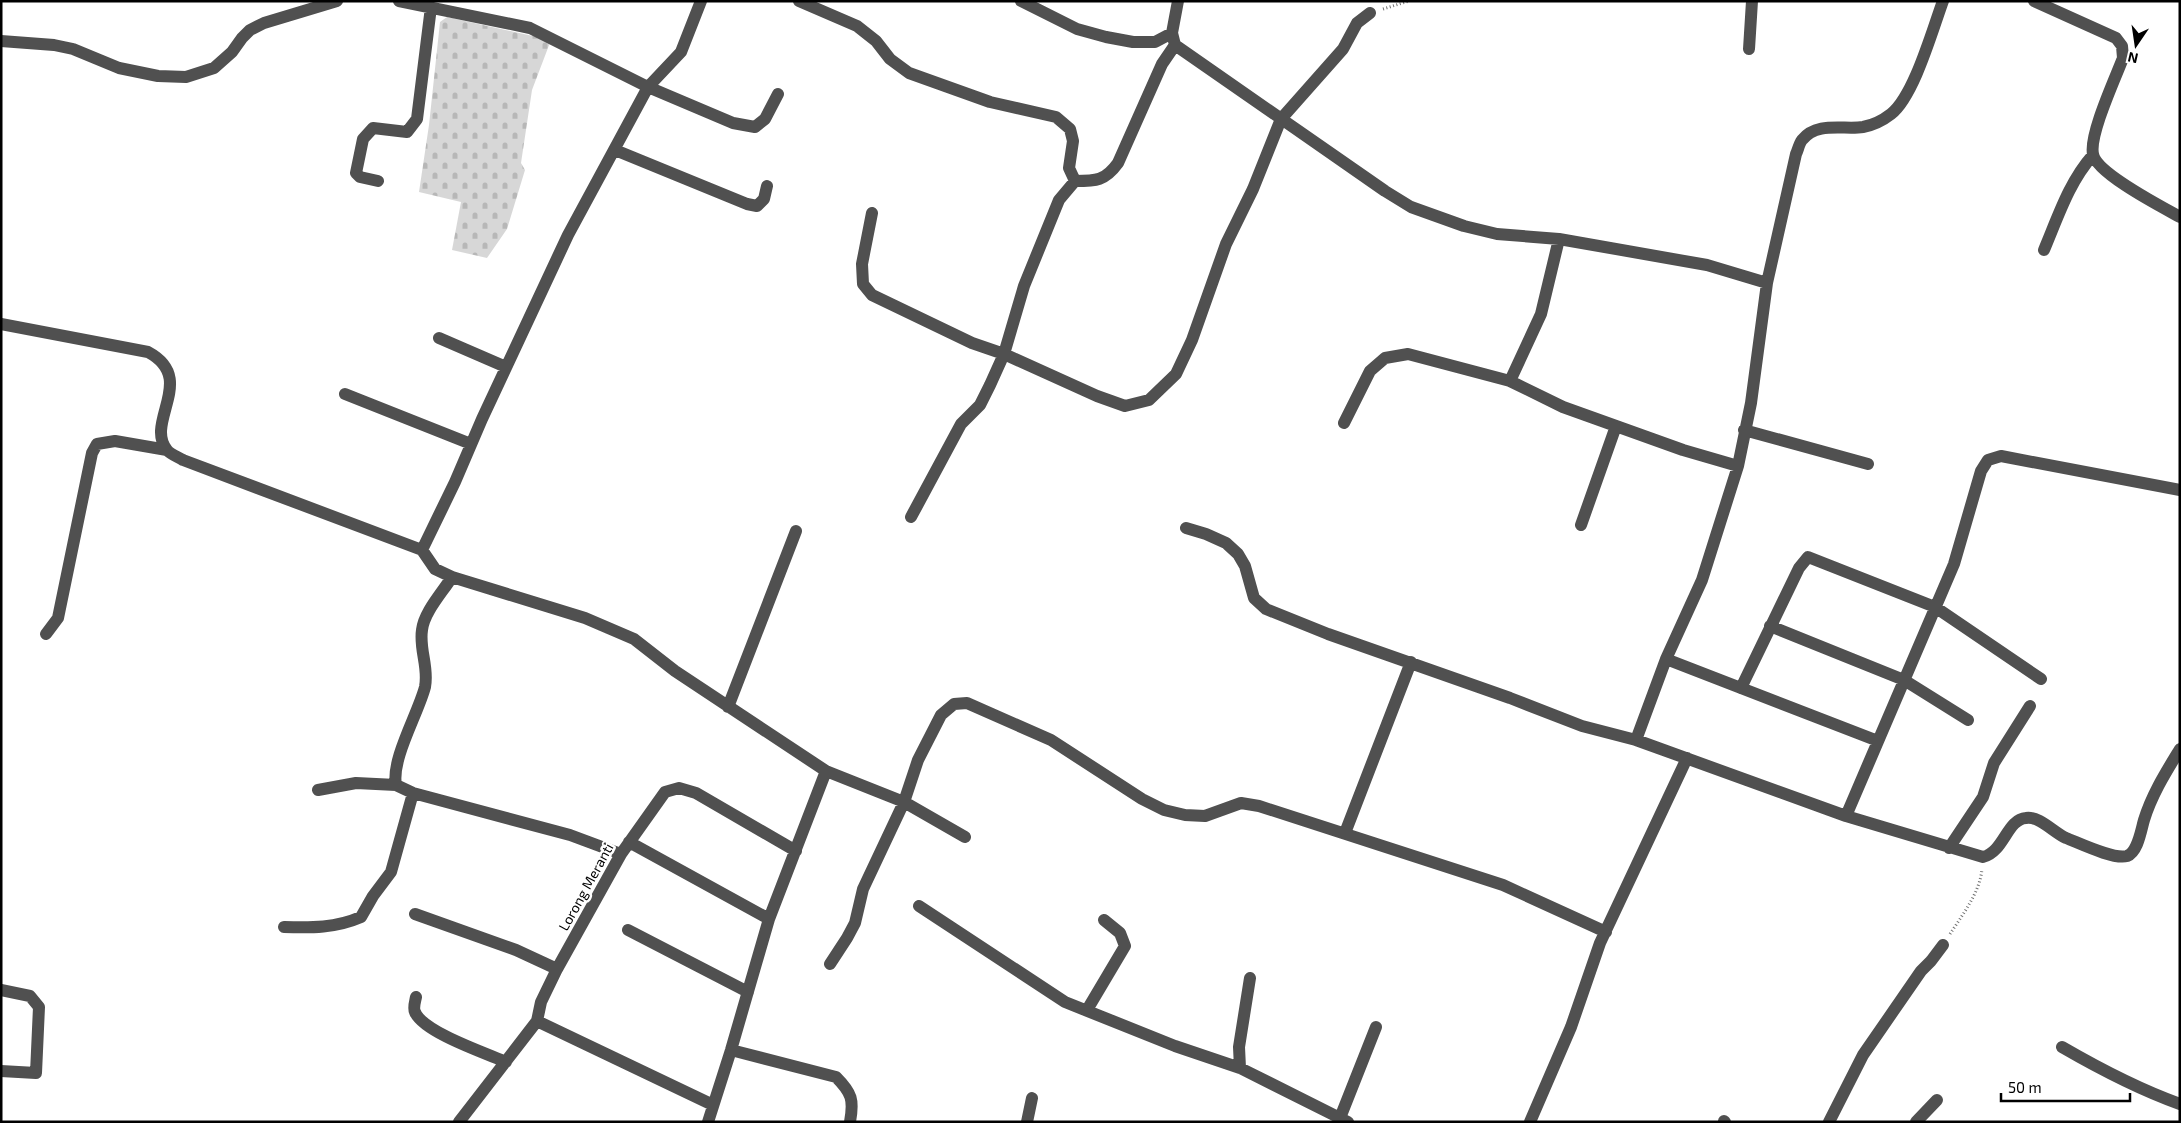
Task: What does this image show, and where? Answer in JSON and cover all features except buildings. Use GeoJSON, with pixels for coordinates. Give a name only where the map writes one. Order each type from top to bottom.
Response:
{"type":"FeatureCollection","features":[{"type":"Feature","properties":{"kind":"street"},"geometry":{"type":"LineString","coordinates":[[1,41],[54,45],[72,49],[119,68],[158,76],[186,77],[214,68],[232,52],[250,30],[264,23],[284,19],[337,1]]}},
{"type":"Feature","properties":{"kind":"street"},"geometry":{"type":"LineString","coordinates":[[398,1],[530,28],[648,87],[733,123],[745,126],[755,127],[765,119],[778,94]]}},
{"type":"Feature","properties":{"kind":"street"},"geometry":{"type":"LineString","coordinates":[[422,550],[568,235],[616,150],[648,87],[681,52],[701,1]]}},
{"type":"Feature","properties":{"kind":"street"},"geometry":{"type":"LineString","coordinates":[[799,1],[857,26],[876,41],[890,59],[909,73],[990,102],[1056,117],[1070,129],[1073,140],[1069,168],[1075,181]]}},
{"type":"Feature","properties":{"kind":"street"},"geometry":{"type":"LineString","coordinates":[[1021,1],[1077,29],[1106,37],[1133,42],[1155,42],[1173,39],[1281,119],[1384,191],[1411,207],[1464,226],[1497,234],[1559,239],[1706,265],[1766,283]]}},
{"type":"Feature","properties":{"kind":"street"},"geometry":{"type":"LineString","coordinates":[[910,517],[961,424],[980,405],[1004,354],[1024,286],[1059,200],[1075,181],[1096,181],[1110,174],[1118,163],[1173,39],[1178,1]]}},
{"type":"Feature","properties":{"kind":"street"},"geometry":{"type":"LineString","coordinates":[[1749,49],[1752,1]]}},
{"type":"Feature","properties":{"kind":"street"},"geometry":{"type":"LineString","coordinates":[[1636,740],[1666,659],[1702,580],[1738,466],[1751,403],[1766,283],[1796,154],[1803,140],[1816,131],[1835,126],[1861,127],[1878,124],[1892,113],[1907,96],[1943,1]]}},
{"type":"Feature","properties":{"kind":"street"},"geometry":{"type":"LineString","coordinates":[[2034,1],[2116,38],[2122,46],[2123,58],[2094,136],[2093,155],[2101,168],[2133,190],[2180,217]]}},
{"type":"Feature","properties":{"kind":"street"},"geometry":{"type":"LineString","coordinates":[[378,181],[360,177],[356,173],[363,139],[373,128],[408,132],[417,118],[431,7]]}},
{"type":"Feature","properties":{"kind":"street"},"geometry":{"type":"LineString","coordinates":[[872,213],[862,264],[863,284],[872,295],[964,339],[1004,354],[1064,383],[1125,406],[1149,400],[1176,374],[1188,348],[1226,244],[1253,189],[1281,119],[1343,49],[1357,23],[1370,13]]}},
{"type":"Feature","properties":{"kind":"street"},"geometry":{"type":"LineString","coordinates":[[616,150],[747,204],[757,206],[764,199],[767,186]]}},
{"type":"Feature","properties":{"kind":"street"},"geometry":{"type":"LineString","coordinates":[[2044,250],[2081,167],[2093,155]]}},
{"type":"Feature","properties":{"kind":"street"},"geometry":{"type":"LineString","coordinates":[[1510,381],[1541,314],[1559,239]]}},
{"type":"Feature","properties":{"kind":"street"},"geometry":{"type":"LineString","coordinates":[[1,324],[148,352],[161,359],[169,372],[171,384],[162,424],[162,438],[166,450]]}},
{"type":"Feature","properties":{"kind":"street"},"geometry":{"type":"LineString","coordinates":[[439,338],[506,367]]}},
{"type":"Feature","properties":{"kind":"street"},"geometry":{"type":"LineString","coordinates":[[1344,423],[1370,371],[1385,358],[1408,354],[1510,381],[1563,407],[1683,450],[1738,466]]}},
{"type":"Feature","properties":{"kind":"street"},"geometry":{"type":"LineString","coordinates":[[346,394],[471,444]]}},
{"type":"Feature","properties":{"kind":"street"},"geometry":{"type":"LineString","coordinates":[[1582,525],[1616,426]]}},
{"type":"Feature","properties":{"kind":"street"},"geometry":{"type":"LineString","coordinates":[[1744,430],[1868,464]]}},
{"type":"Feature","properties":{"kind":"street"},"geometry":{"type":"LineString","coordinates":[[46,634],[58,618],[92,453],[97,444],[115,441],[166,450],[204,470],[422,550],[435,569],[452,577],[497,593],[585,618],[634,639],[675,671],[826,771],[904,802],[966,837]]}},
{"type":"Feature","properties":{"kind":"street"},"geometry":{"type":"LineString","coordinates":[[1846,816],[1962,543],[1981,471],[1988,460],[2001,456],[2180,490]]}},
{"type":"Feature","properties":{"kind":"street"},"geometry":{"type":"LineString","coordinates":[[1186,528],[1226,543],[1238,554],[1245,566],[1254,598],[1266,609],[1328,634],[1412,662],[1582,726],[1636,740],[1846,816],[1983,857],[1990,855],[2001,843],[2013,824],[2024,818],[2034,818],[2056,834],[2118,857],[2128,856],[2135,849],[2150,800],[2180,749]]}},
{"type":"Feature","properties":{"kind":"street"},"geometry":{"type":"LineString","coordinates":[[728,707],[796,531]]}},
{"type":"Feature","properties":{"kind":"street"},"geometry":{"type":"LineString","coordinates":[[1740,688],[1799,568],[1808,557],[1935,607],[2041,679]]}},
{"type":"Feature","properties":{"kind":"street"},"geometry":{"type":"LineString","coordinates":[[396,785],[395,770],[425,686],[426,664],[422,648],[422,630],[426,619],[452,577]]}},
{"type":"Feature","properties":{"kind":"street"},"geometry":{"type":"LineString","coordinates":[[1770,626],[1904,680],[1968,720]]}},
{"type":"Feature","properties":{"kind":"street"},"geometry":{"type":"LineString","coordinates":[[1666,659],[1878,741]]}},
{"type":"Feature","properties":{"kind":"street"},"geometry":{"type":"LineString","coordinates":[[1345,834],[1412,662]]}},
{"type":"Feature","properties":{"kind":"street"},"geometry":{"type":"LineString","coordinates":[[830,964],[851,930],[863,889],[904,802],[918,760],[941,714],[954,704],[968,703],[1051,740],[1142,799],[1164,810],[1186,815],[1205,816],[1241,803],[1259,806],[1503,885],[1606,932]]}},
{"type":"Feature","properties":{"kind":"street"},"geometry":{"type":"LineString","coordinates":[[1949,848],[1983,797],[1994,764],[2030,706]]}},
{"type":"Feature","properties":{"kind":"street"},"geometry":{"type":"LineString","coordinates":[[1530,1122],[1571,1027],[1606,932],[1687,758]]}},
{"type":"Feature","properties":{"kind":"street"},"geometry":{"type":"LineString","coordinates":[[708,1122],[769,919],[826,771]]}},
{"type":"Feature","properties":{"kind":"street"},"geometry":{"type":"LineString","coordinates":[[318,790],[356,783],[396,785],[413,793],[570,834],[621,854]]}},
{"type":"Feature","properties":{"kind":"street","name":"Lorong Meranti"},"geometry":{"type":"LineString","coordinates":[[459,1122],[537,1021],[541,1002],[621,854],[665,792],[679,788],[696,793],[796,851]]}},
{"type":"Feature","properties":{"kind":"street"},"geometry":{"type":"LineString","coordinates":[[284,927],[322,927],[337,925],[361,917],[393,867],[413,793]]}},
{"type":"Feature","properties":{"kind":"street"},"geometry":{"type":"LineString","coordinates":[[629,842],[769,919]]}},
{"type":"Feature","properties":{"kind":"street"},"geometry":{"type":"LineString","coordinates":[[919,906],[1065,1002],[1175,1046],[1240,1068],[1344,1120],[1376,1027]]}},
{"type":"Feature","properties":{"kind":"street"},"geometry":{"type":"LineString","coordinates":[[415,914],[516,950],[558,969]]}},
{"type":"Feature","properties":{"kind":"street"},"geometry":{"type":"LineString","coordinates":[[1088,1010],[1125,946],[1120,933],[1104,920]]}},
{"type":"Feature","properties":{"kind":"street"},"geometry":{"type":"LineString","coordinates":[[628,930],[748,992]]}},
{"type":"Feature","properties":{"kind":"street"},"geometry":{"type":"LineString","coordinates":[[1828,1122],[1863,1056],[1921,971],[1942,945]]}},
{"type":"Feature","properties":{"kind":"street"},"geometry":{"type":"LineString","coordinates":[[1240,1068],[1239,1047],[1250,978]]}},
{"type":"Feature","properties":{"kind":"street"},"geometry":{"type":"LineString","coordinates":[[1,990],[30,996],[39,1007],[36,1073],[1,1071]]}},
{"type":"Feature","properties":{"kind":"street"},"geometry":{"type":"LineString","coordinates":[[416,997],[414,1010],[419,1018],[437,1032],[506,1062]]}},
{"type":"Feature","properties":{"kind":"street"},"geometry":{"type":"LineString","coordinates":[[537,1021],[713,1105]]}},
{"type":"Feature","properties":{"kind":"street"},"geometry":{"type":"LineString","coordinates":[[2062,1047],[2147,1092],[2180,1104]]}},
{"type":"Feature","properties":{"kind":"street"},"geometry":{"type":"LineString","coordinates":[[731,1050],[836,1077],[848,1089],[853,1104],[850,1122]]}},
{"type":"Feature","properties":{"kind":"street"},"geometry":{"type":"LineString","coordinates":[[1027,1122],[1032,1098]]}},
{"type":"Feature","properties":{"kind":"street"},"geometry":{"type":"LineString","coordinates":[[1916,1122],[1937,1100]]}},
{"type":"Feature","properties":{"kind":"path"},"geometry":{"type":"LineString","coordinates":[[1370,13],[1409,1]]}},
{"type":"Feature","properties":{"kind":"path"},"geometry":{"type":"LineString","coordinates":[[1942,945],[1974,896],[1981,879],[1983,857]]}},
{"type":"Feature","properties":{"kind":"green space"},"geometry":{"type":"Polygon","coordinates":[[[447,17],[551,40],[532,90],[521,163],[525,170],[507,229],[487,258],[452,250],[461,202],[419,192],[429,125],[440,22],[447,17]]]}}]}
